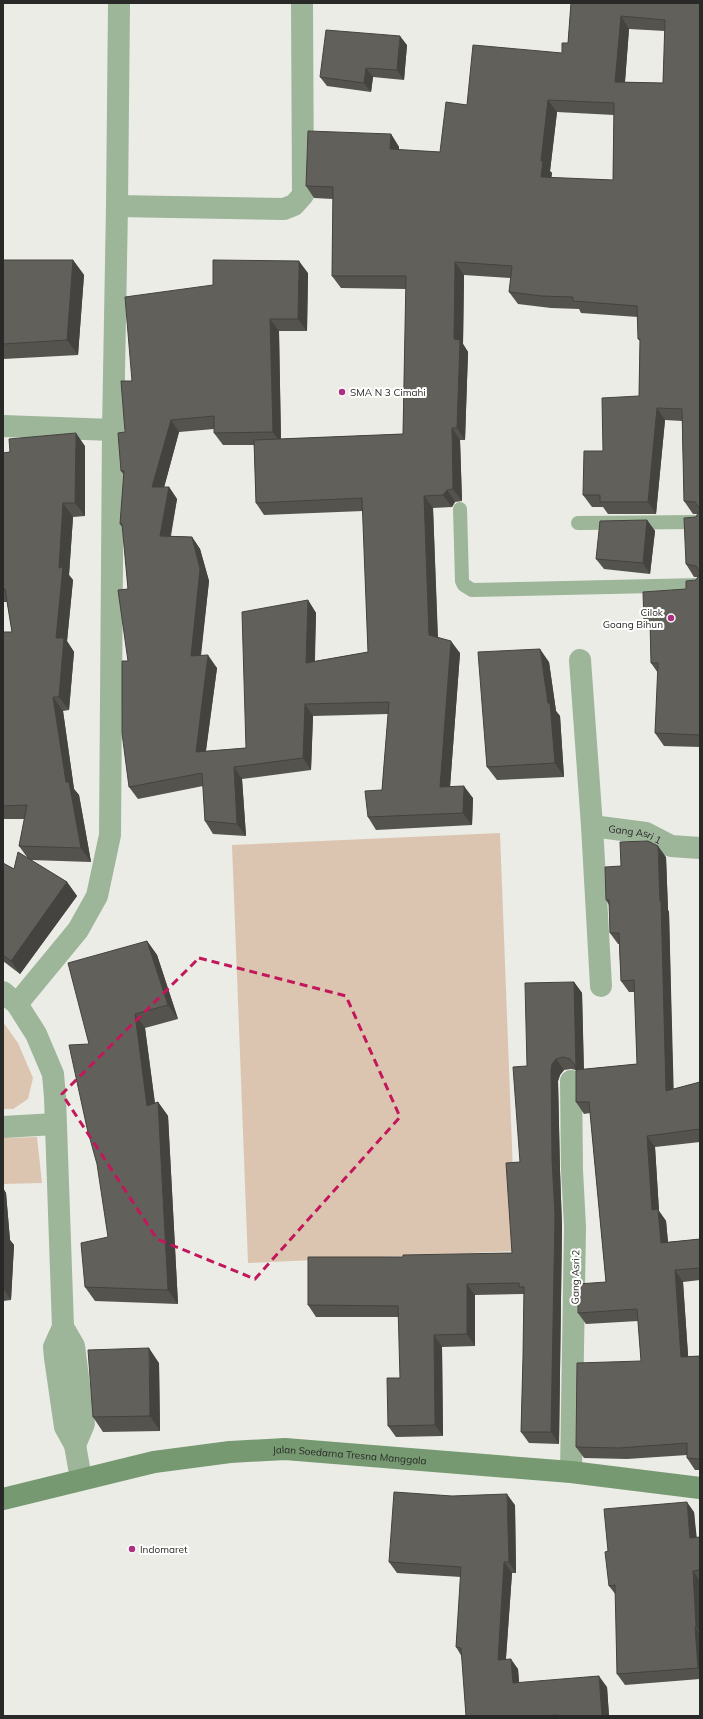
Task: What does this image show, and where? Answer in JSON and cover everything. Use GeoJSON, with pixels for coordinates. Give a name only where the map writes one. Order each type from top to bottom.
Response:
{"type":"FeatureCollection","features":[{"type":"Feature","properties":{"kind":"main road","name":"Jalan Soedarna Tresna Manggala"},"geometry":{"type":"LineString","coordinates":[[3,1499],[154,1462],[230,1452],[285,1449],[571,1472],[700,1488]]}},
{"type":"Feature","properties":{"kind":"street"},"geometry":{"type":"LineString","coordinates":[[81,1479],[75,1445],[65,1427],[68,1376],[54,1347],[63,1327],[53,1074],[36,1034],[10,998],[78,930],[97,896],[110,835],[113,430],[119,3]]}},
{"type":"Feature","properties":{"kind":"street"},"geometry":{"type":"LineString","coordinates":[[117,206],[284,209],[299,201],[303,195],[302,3]]}},
{"type":"Feature","properties":{"kind":"street"},"geometry":{"type":"LineString","coordinates":[[3,426],[113,430]]}},
{"type":"Feature","properties":{"kind":"street"},"geometry":{"type":"LineString","coordinates":[[580,660],[592,826],[600,986]]}},
{"type":"Feature","properties":{"kind":"street","name":"Gang Asri 1"},"geometry":{"type":"LineString","coordinates":[[592,826],[646,833],[671,846],[700,848]]}},
{"type":"Feature","properties":{"kind":"street","name":"Gang Asri 2"},"geometry":{"type":"LineString","coordinates":[[571,1081],[572,1170],[576,1227],[571,1472]]}},
{"type":"Feature","properties":{"kind":"street"},"geometry":{"type":"LineString","coordinates":[[3,1127],[56,1124]]}},
{"type":"Feature","properties":{"kind":"lane"},"geometry":{"type":"LineString","coordinates":[[460,509],[462,580],[464,585],[472,590],[700,586]]}},
{"type":"Feature","properties":{"kind":"lane"},"geometry":{"type":"LineString","coordinates":[[578,523],[700,522]]}},
{"type":"Feature","properties":{"kind":"highlighted area"},"geometry":{"type":"Polygon","coordinates":[[[199,958],[346,996],[400,1117],[255,1279],[157,1239],[62,1094],[199,958]]]}},
{"type":"Feature","properties":{"kind":"shaded area"},"geometry":{"type":"Polygon","coordinates":[[[500,833],[516,1251],[248,1263],[232,845],[500,833]]]}},
{"type":"Feature","properties":{"kind":"shaded area"},"geometry":{"type":"Polygon","coordinates":[[[3,1022],[18,1043],[33,1078],[28,1099],[13,1109],[3,1109],[3,1022]]]}},
{"type":"Feature","properties":{"kind":"shaded area"},"geometry":{"type":"Polygon","coordinates":[[[37,1137],[42,1183],[3,1184],[3,1138],[37,1137]]]}},
{"type":"Feature","properties":{"kind":"building"},"geometry":{"type":"Polygon","coordinates":[[[571,3],[700,3],[700,509],[695,502],[684,501],[682,409],[657,408],[648,502],[600,502],[600,495],[583,495],[584,451],[603,451],[602,398],[639,396],[640,339],[638,339],[637,306],[573,301],[573,297],[542,296],[509,292],[512,266],[455,262],[454,339],[460,340],[457,428],[452,428],[453,489],[447,490],[443,495],[424,496],[429,635],[451,641],[440,787],[464,786],[463,813],[368,817],[365,791],[382,790],[389,702],[305,704],[303,758],[234,767],[237,824],[205,821],[202,773],[129,787],[122,733],[122,661],[128,661],[118,590],[128,589],[122,524],[120,524],[124,471],[121,471],[118,433],[125,432],[121,381],[132,381],[125,297],[213,285],[213,260],[299,261],[298,319],[270,319],[273,432],[214,433],[214,416],[171,420],[152,487],[169,487],[160,536],[192,537],[200,569],[191,656],[208,655],[196,752],[246,748],[242,612],[308,600],[306,663],[368,652],[362,498],[256,503],[254,440],[403,434],[406,276],[332,276],[333,187],[306,186],[308,131],[391,134],[390,149],[440,152],[446,102],[467,105],[473,45],[562,53],[562,43],[568,43],[571,3]],[[621,16],[615,82],[663,83],[665,20],[621,16]],[[548,100],[541,161],[543,161],[541,177],[613,180],[614,103],[548,100]]]}},
{"type":"Feature","properties":{"kind":"building"},"geometry":{"type":"Polygon","coordinates":[[[326,30],[400,36],[397,70],[366,68],[364,83],[320,77],[326,30]]]}},
{"type":"Feature","properties":{"kind":"building"},"geometry":{"type":"Polygon","coordinates":[[[3,260],[73,260],[67,340],[3,344],[3,260]]]}},
{"type":"Feature","properties":{"kind":"building"},"geometry":{"type":"Polygon","coordinates":[[[76,433],[75,503],[63,503],[59,568],[63,567],[56,638],[64,638],[59,697],[53,697],[66,782],[69,782],[81,848],[19,846],[27,805],[3,806],[3,632],[12,632],[5,589],[3,589],[3,453],[10,452],[9,439],[76,433]]]}},
{"type":"Feature","properties":{"kind":"building"},"geometry":{"type":"Polygon","coordinates":[[[700,509],[700,573],[696,566],[686,564],[684,518],[696,517],[700,509]]]}},
{"type":"Feature","properties":{"kind":"building"},"geometry":{"type":"Polygon","coordinates":[[[647,520],[643,563],[596,559],[600,521],[647,520]]]}},
{"type":"Feature","properties":{"kind":"building"},"geometry":{"type":"Polygon","coordinates":[[[700,573],[700,735],[655,733],[658,663],[651,663],[650,621],[644,622],[643,592],[686,589],[686,581],[696,580],[700,573]]]}},
{"type":"Feature","properties":{"kind":"building"},"geometry":{"type":"Polygon","coordinates":[[[540,649],[548,703],[550,703],[555,763],[487,767],[478,652],[540,649]]]}},
{"type":"Feature","properties":{"kind":"building"},"geometry":{"type":"Polygon","coordinates":[[[648,841],[658,846],[661,901],[666,1091],[700,1082],[700,1129],[647,1136],[652,1210],[658,1209],[661,1243],[700,1239],[700,1268],[675,1270],[681,1357],[700,1356],[700,1459],[687,1458],[687,1443],[619,1448],[576,1447],[577,1363],[641,1361],[637,1309],[578,1313],[578,1284],[606,1282],[589,1102],[576,1102],[576,1070],[637,1064],[634,980],[621,981],[619,933],[610,933],[609,900],[606,900],[605,867],[621,866],[620,842],[648,841]]]}},
{"type":"Feature","properties":{"kind":"building"},"geometry":{"type":"Polygon","coordinates":[[[18,852],[67,882],[11,961],[3,955],[3,863],[14,869],[18,852]]]}},
{"type":"Feature","properties":{"kind":"building"},"geometry":{"type":"Polygon","coordinates":[[[147,941],[168,1005],[135,1014],[147,1106],[158,1102],[168,1290],[85,1287],[81,1243],[108,1237],[97,1164],[87,1128],[69,1045],[89,1044],[68,963],[147,941]]]}},
{"type":"Feature","properties":{"kind":"building"},"geometry":{"type":"Polygon","coordinates":[[[574,982],[576,1070],[570,1059],[563,1057],[556,1059],[552,1064],[551,1070],[552,1159],[555,1216],[551,1432],[521,1432],[524,1287],[519,1287],[519,1283],[467,1284],[467,1334],[434,1335],[435,1425],[388,1426],[387,1378],[400,1378],[398,1306],[308,1305],[308,1257],[403,1257],[403,1255],[512,1253],[506,1163],[520,1162],[513,1067],[527,1066],[525,983],[574,982]]]}},
{"type":"Feature","properties":{"kind":"building"},"geometry":{"type":"Polygon","coordinates":[[[149,1348],[150,1416],[93,1417],[88,1350],[149,1348]]]}},
{"type":"Feature","properties":{"kind":"building"},"geometry":{"type":"Polygon","coordinates":[[[394,1492],[452,1496],[507,1494],[509,1562],[504,1562],[498,1660],[511,1659],[513,1683],[599,1676],[602,1716],[466,1716],[461,1648],[456,1647],[461,1567],[389,1562],[394,1492]]]}},
{"type":"Feature","properties":{"kind":"building"},"geometry":{"type":"Polygon","coordinates":[[[687,1502],[690,1538],[700,1537],[700,1570],[693,1571],[698,1668],[617,1674],[615,1585],[609,1586],[605,1552],[608,1551],[604,1509],[687,1502]]]}},
{"type":"Feature","properties":{"kind":"place","name":"SMA N 3 Cimahi"},"geometry":{"type":"Point","coordinates":[342,392]}},
{"type":"Feature","properties":{"kind":"place","name":"Cilok Goang Bihun"},"geometry":{"type":"Point","coordinates":[671,618]}},
{"type":"Feature","properties":{"kind":"place","name":"Indomaret"},"geometry":{"type":"Point","coordinates":[132,1549]}}]}
